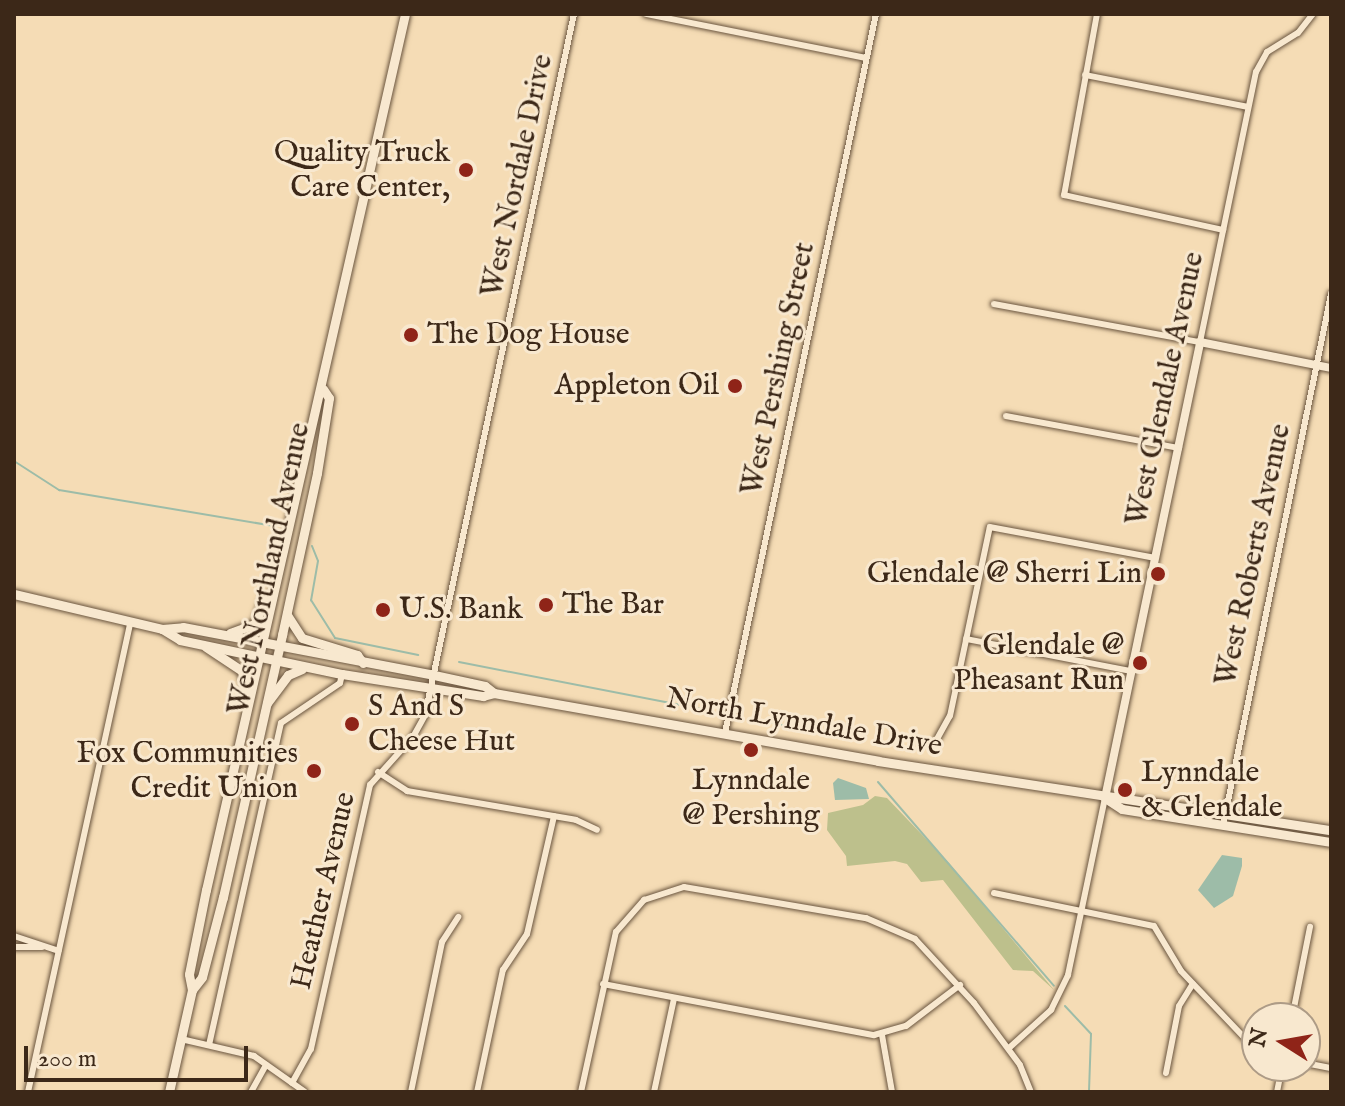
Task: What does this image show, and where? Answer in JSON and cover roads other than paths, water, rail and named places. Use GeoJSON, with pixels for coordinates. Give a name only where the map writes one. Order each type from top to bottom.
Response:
{"type":"FeatureCollection","features":[{"type":"Feature","properties":{"kind":"main road","name":"West Northland Avenue"},"geometry":{"type":"LineString","coordinates":[[169,1092],[192,990],[194,944],[315,394],[323,389],[405,14]]}},
{"type":"Feature","properties":{"kind":"main road","name":"West Northland Avenue"},"geometry":{"type":"LineString","coordinates":[[192,990],[202,977],[223,897],[276,662],[317,473],[329,398],[323,389]]}},
{"type":"Feature","properties":{"kind":"main road"},"geometry":{"type":"LineString","coordinates":[[222,636],[246,630],[258,620],[273,561],[281,553]]}},
{"type":"Feature","properties":{"kind":"main road","name":"North Lynndale Drive"},"geometry":{"type":"LineString","coordinates":[[14,594],[162,629],[222,636],[434,675],[485,686],[494,693]]}},
{"type":"Feature","properties":{"kind":"main road"},"geometry":{"type":"LineString","coordinates":[[286,615],[302,638],[357,655],[363,663]]}},
{"type":"Feature","properties":{"kind":"main road","name":"North Lynndale Drive"},"geometry":{"type":"LineString","coordinates":[[162,629],[180,640],[206,647],[342,674],[483,696],[494,693],[1105,798],[1125,796],[1331,830]]}},
{"type":"Feature","properties":{"kind":"main road"},"geometry":{"type":"LineString","coordinates":[[206,647],[242,671],[247,705]]}},
{"type":"Feature","properties":{"kind":"main road"},"geometry":{"type":"LineString","coordinates":[[267,703],[288,675],[310,668]]}},
{"type":"Feature","properties":{"kind":"main road","name":"North Lynndale Drive"},"geometry":{"type":"LineString","coordinates":[[1105,798],[1122,809],[1331,842]]}},
{"type":"Feature","properties":{"kind":"street","name":"West Nordale Drive"},"geometry":{"type":"LineString","coordinates":[[434,675],[574,14]]}},
{"type":"Feature","properties":{"kind":"street"},"geometry":{"type":"LineString","coordinates":[[646,14],[866,58]]}},
{"type":"Feature","properties":{"kind":"street","name":"West Pershing Street"},"geometry":{"type":"LineString","coordinates":[[725,733],[876,14]]}},
{"type":"Feature","properties":{"kind":"street"},"geometry":{"type":"LineString","coordinates":[[1097,14],[1064,195],[1223,230]]}},
{"type":"Feature","properties":{"kind":"street","name":"West Glendale Avenue"},"geometry":{"type":"LineString","coordinates":[[1105,798],[1248,107],[1262,58],[1298,33],[1313,14]]}},
{"type":"Feature","properties":{"kind":"street"},"geometry":{"type":"LineString","coordinates":[[1085,75],[1248,107]]}},
{"type":"Feature","properties":{"kind":"street","name":"West Roberts Avenue"},"geometry":{"type":"LineString","coordinates":[[1223,826],[1331,294]]}},
{"type":"Feature","properties":{"kind":"street"},"geometry":{"type":"LineString","coordinates":[[994,304],[1331,368]]}},
{"type":"Feature","properties":{"kind":"street"},"geometry":{"type":"LineString","coordinates":[[1006,416],[1179,448]]}},
{"type":"Feature","properties":{"kind":"street"},"geometry":{"type":"LineString","coordinates":[[937,739],[946,729],[990,527],[1155,558]]}},
{"type":"Feature","properties":{"kind":"street"},"geometry":{"type":"LineString","coordinates":[[28,1092],[131,621]]}},
{"type":"Feature","properties":{"kind":"street"},"geometry":{"type":"LineString","coordinates":[[966,639],[1131,671]]}},
{"type":"Feature","properties":{"kind":"street"},"geometry":{"type":"LineString","coordinates":[[209,1045],[279,731],[289,716],[340,683],[342,674]]}},
{"type":"Feature","properties":{"kind":"street","name":"Heather Avenue"},"geometry":{"type":"LineString","coordinates":[[292,1083],[311,1049],[365,804],[378,772],[413,737],[434,675]]}},
{"type":"Feature","properties":{"kind":"street"},"geometry":{"type":"LineString","coordinates":[[261,728],[279,731]]}},
{"type":"Feature","properties":{"kind":"street"},"geometry":{"type":"LineString","coordinates":[[378,772],[407,791],[554,816],[597,830]]}},
{"type":"Feature","properties":{"kind":"street"},"geometry":{"type":"LineString","coordinates":[[1009,1048],[1058,1000],[1083,908],[1105,798]]}},
{"type":"Feature","properties":{"kind":"street"},"geometry":{"type":"LineString","coordinates":[[477,1092],[503,970],[527,934],[554,816]]}},
{"type":"Feature","properties":{"kind":"street"},"geometry":{"type":"LineString","coordinates":[[581,1092],[613,940],[628,912],[660,892],[692,888],[890,925],[925,946],[1009,1048],[1031,1092]]}},
{"type":"Feature","properties":{"kind":"street"},"geometry":{"type":"LineString","coordinates":[[994,893],[1083,908],[1154,926],[1193,984],[1241,1034]]}},
{"type":"Feature","properties":{"kind":"street"},"geometry":{"type":"LineString","coordinates":[[411,1092],[442,942],[458,917]]}},
{"type":"Feature","properties":{"kind":"street"},"geometry":{"type":"LineString","coordinates":[[1295,1002],[1310,927]]}},
{"type":"Feature","properties":{"kind":"street"},"geometry":{"type":"LineString","coordinates":[[14,936],[59,951]]}},
{"type":"Feature","properties":{"kind":"street"},"geometry":{"type":"LineString","coordinates":[[14,947],[42,947]]}},
{"type":"Feature","properties":{"kind":"street"},"geometry":{"type":"LineString","coordinates":[[603,984],[882,1035],[906,1026],[960,985]]}},
{"type":"Feature","properties":{"kind":"street"},"geometry":{"type":"LineString","coordinates":[[1166,1073],[1179,1006],[1193,984]]}},
{"type":"Feature","properties":{"kind":"street"},"geometry":{"type":"LineString","coordinates":[[654,1092],[674,999]]}},
{"type":"Feature","properties":{"kind":"street"},"geometry":{"type":"LineString","coordinates":[[882,1035],[892,1092]]}},
{"type":"Feature","properties":{"kind":"street"},"geometry":{"type":"LineString","coordinates":[[181,1039],[246,1053],[305,1092]]}},
{"type":"Feature","properties":{"kind":"street"},"geometry":{"type":"LineString","coordinates":[[251,1092],[266,1065]]}},
{"type":"Feature","properties":{"kind":"waterway"},"geometry":{"type":"LineString","coordinates":[[14,461],[59,490],[274,526]]}},
{"type":"Feature","properties":{"kind":"waterway"},"geometry":{"type":"LineString","coordinates":[[312,546],[318,561],[311,600],[335,638],[418,655]]}},
{"type":"Feature","properties":{"kind":"waterway"},"geometry":{"type":"LineString","coordinates":[[459,662],[706,710]]}},
{"type":"Feature","properties":{"kind":"waterway"},"geometry":{"type":"LineString","coordinates":[[753,719],[856,740]]}},
{"type":"Feature","properties":{"kind":"waterway"},"geometry":{"type":"LineString","coordinates":[[878,782],[1054,986]]}},
{"type":"Feature","properties":{"kind":"waterway"},"geometry":{"type":"LineString","coordinates":[[1065,1006],[1091,1034],[1089,1092]]}},
{"type":"Feature","properties":{"kind":"place","name":"Quality Truck Care Center,"},"geometry":{"type":"Point","coordinates":[466,170]}},
{"type":"Feature","properties":{"kind":"place","name":"The Dog House"},"geometry":{"type":"Point","coordinates":[411,335]}},
{"type":"Feature","properties":{"kind":"place","name":"Appleton Oil"},"geometry":{"type":"Point","coordinates":[735,386]}},
{"type":"Feature","properties":{"kind":"place","name":"Glendale @ Sherri Lin"},"geometry":{"type":"Point","coordinates":[1158,574]}},
{"type":"Feature","properties":{"kind":"place","name":"The Bar"},"geometry":{"type":"Point","coordinates":[546,605]}},
{"type":"Feature","properties":{"kind":"place","name":"U.S. Bank"},"geometry":{"type":"Point","coordinates":[383,610]}},
{"type":"Feature","properties":{"kind":"place","name":"Glendale @ Pheasant Run"},"geometry":{"type":"Point","coordinates":[1140,663]}},
{"type":"Feature","properties":{"kind":"place","name":"S And S Cheese Hut"},"geometry":{"type":"Point","coordinates":[352,724]}},
{"type":"Feature","properties":{"kind":"place","name":"Lynndale @ Pershing"},"geometry":{"type":"Point","coordinates":[751,750]}},
{"type":"Feature","properties":{"kind":"place","name":"Fox Communities Credit Union"},"geometry":{"type":"Point","coordinates":[314,771]}},
{"type":"Feature","properties":{"kind":"place","name":"Lynndale & Glendale"},"geometry":{"type":"Point","coordinates":[1125,790]}}]}
